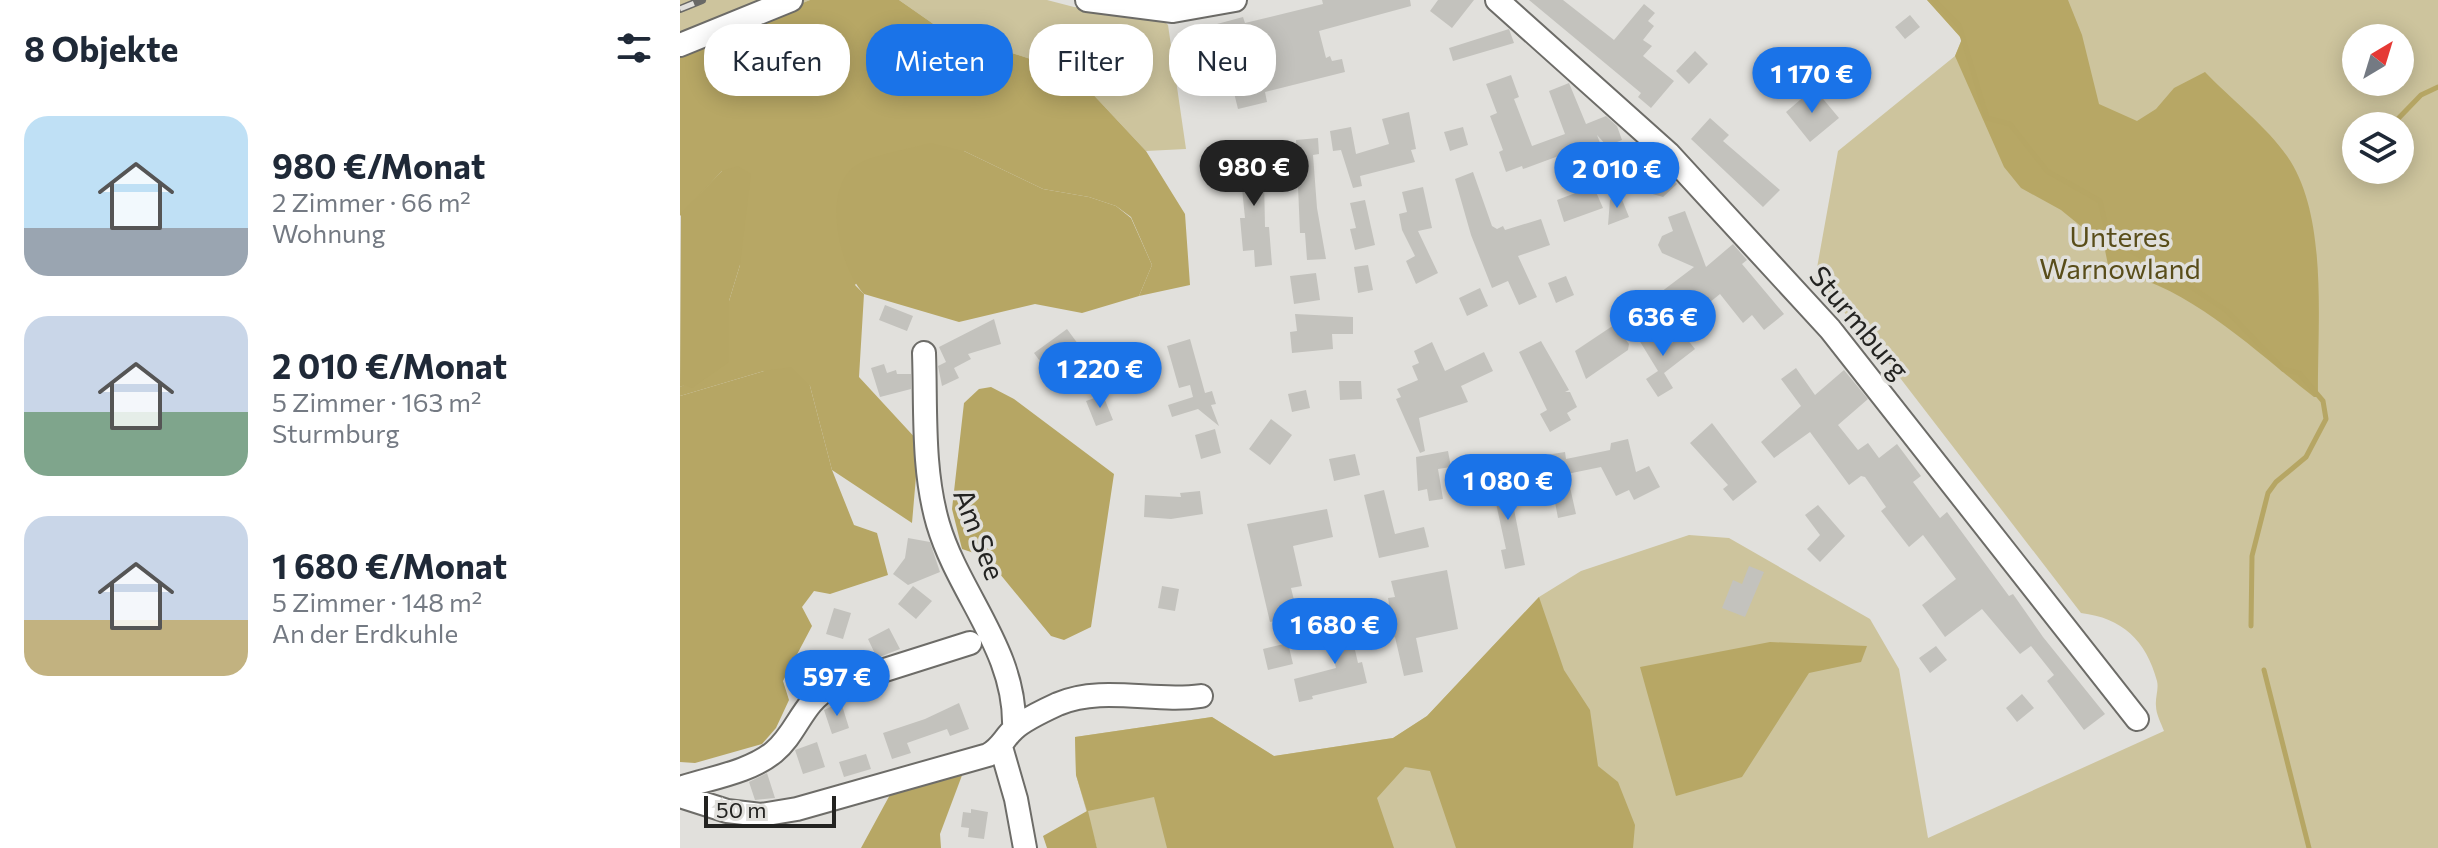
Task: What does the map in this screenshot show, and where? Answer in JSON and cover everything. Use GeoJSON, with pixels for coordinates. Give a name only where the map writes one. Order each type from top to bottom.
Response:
{"type":"FeatureCollection","features":[{"type":"Feature","properties":{"kind":"street"},"geometry":{"type":"LineString","coordinates":[[680,45],[791,0]]}},
{"type":"Feature","properties":{"kind":"street"},"geometry":{"type":"LineString","coordinates":[[1087,0],[1173,11],[1235,0]]}},
{"type":"Feature","properties":{"kind":"street","name":"Sturmburg"},"geometry":{"type":"LineString","coordinates":[[1497,0],[1669,154],[1830,329],[2137,719]]}},
{"type":"Feature","properties":{"kind":"street","name":"Am See"},"geometry":{"type":"LineString","coordinates":[[924,353],[930,490],[939,527],[992,636],[1010,681],[1015,705],[1008,738],[1025,848]]}},
{"type":"Feature","properties":{"kind":"street"},"geometry":{"type":"LineString","coordinates":[[680,788],[757,763],[775,752],[805,707],[817,694],[831,687],[970,643]]}},
{"type":"Feature","properties":{"kind":"street"},"geometry":{"type":"LineString","coordinates":[[680,796],[727,811],[761,815],[988,755],[1059,704],[1086,695],[1174,700],[1201,696]]}},
{"type":"Feature","properties":{"kind":"green space"},"geometry":{"type":"Polygon","coordinates":[[[680,0],[810,0],[750,24],[704,24],[704,42],[680,52],[680,0]]]}},
{"type":"Feature","properties":{"kind":"green space"},"geometry":{"type":"Polygon","coordinates":[[[810,0],[899,0],[933,24],[866,24],[866,96],[1013,96],[1013,53],[1029,59],[1029,96],[1095,96],[1146,151],[1185,214],[1190,285],[1139,296],[1152,265],[1131,217],[1116,206],[1089,197],[1043,189],[964,151],[855,285],[864,294],[859,377],[919,442],[912,523],[832,470],[810,386],[764,371],[680,396],[680,387],[729,361],[729,301],[740,265],[722,171],[680,216],[680,52],[704,42],[704,96],[850,96],[850,24],[750,24],[810,0]]]}},
{"type":"Feature","properties":{"kind":"green space"},"geometry":{"type":"Polygon","coordinates":[[[899,0],[1047,0],[1074,7],[1160,17],[1168,25],[1169,32],[1169,96],[1178,96],[1186,149],[1146,151],[1095,96],[1153,96],[1153,24],[1029,24],[1029,59],[1013,53],[1013,24],[933,24],[899,0]]]}},
{"type":"Feature","properties":{"kind":"green space","name":"Unteres Warnowland"},"geometry":{"type":"Polygon","coordinates":[[[1927,0],[2438,0],[2438,848],[1097,848],[1076,775],[1075,737],[1212,717],[1274,756],[1393,738],[1427,716],[1539,597],[1581,571],[1689,535],[1729,538],[1870,619],[1899,669],[1928,838],[2164,731],[2156,709],[2157,681],[2139,643],[2109,620],[2081,613],[1887,361],[1815,279],[1838,151],[1955,56],[1962,39],[1927,0]]]}},
{"type":"Feature","properties":{"kind":"green space"},"geometry":{"type":"Polygon","coordinates":[[[1927,0],[2068,0],[2082,35],[2099,104],[2137,121],[2156,109],[2174,88],[2205,72],[2259,124],[2287,156],[2300,181],[2309,209],[2318,272],[2318,397],[2192,304],[2166,289],[2109,270],[2104,245],[2061,210],[2021,188],[2004,167],[1955,56],[1962,39],[1927,0]]]}},
{"type":"Feature","properties":{"kind":"green space"},"geometry":{"type":"Polygon","coordinates":[[[1539,597],[1564,670],[1590,710],[1598,766],[1618,782],[1635,825],[1633,848],[1456,848],[1430,771],[1405,767],[1377,798],[1394,848],[1167,848],[1154,797],[1088,811],[1097,848],[1047,848],[1043,836],[1087,811],[1076,775],[1075,737],[1212,717],[1274,756],[1393,738],[1427,716],[1539,597]]]}},
{"type":"Feature","properties":{"kind":"green space"},"geometry":{"type":"Polygon","coordinates":[[[1770,642],[1867,646],[1861,662],[1809,673],[1742,777],[1676,796],[1640,667],[1770,642]]]}},
{"type":"Feature","properties":{"kind":"green space"},"geometry":{"type":"Polygon","coordinates":[[[964,770],[940,834],[941,848],[861,848],[892,791],[964,770]]]}},
{"type":"Feature","properties":{"kind":"shaded area"},"geometry":{"type":"Polygon","coordinates":[[[930,143],[964,151],[1043,189],[1089,197],[1116,206],[1131,218],[1152,265],[1139,296],[1082,313],[1035,304],[959,322],[864,294],[847,266],[841,247],[837,228],[839,190],[846,175],[865,160],[930,143]]]}},
{"type":"Feature","properties":{"kind":"shaded area"},"geometry":{"type":"Polygon","coordinates":[[[738,166],[751,174],[740,265],[729,301],[729,362],[692,388],[685,385],[680,387],[681,213],[722,171],[738,166]]]}},
{"type":"Feature","properties":{"kind":"shaded area"},"geometry":{"type":"Polygon","coordinates":[[[791,367],[810,386],[832,470],[854,525],[877,533],[888,575],[830,594],[814,591],[802,607],[812,626],[783,681],[789,700],[776,728],[762,744],[695,763],[680,762],[680,396],[764,371],[791,367]]]}},
{"type":"Feature","properties":{"kind":"shaded area"},"geometry":{"type":"Polygon","coordinates":[[[991,387],[1014,399],[1114,474],[1091,627],[1064,640],[1051,636],[986,557],[962,549],[952,509],[964,403],[979,389],[991,387]]]}},
{"type":"Feature","properties":{"kind":"building"},"geometry":{"type":"Polygon","coordinates":[[[1322,0],[1410,0],[1411,6],[1319,31],[1326,58],[1330,56],[1332,61],[1342,59],[1345,72],[1276,89],[1276,24],[1217,24],[1243,17],[1245,23],[1323,4],[1322,0]]]}},
{"type":"Feature","properties":{"kind":"building"},"geometry":{"type":"Polygon","coordinates":[[[1438,0],[1474,0],[1452,28],[1430,11],[1438,0]]]}},
{"type":"Feature","properties":{"kind":"building"},"geometry":{"type":"Polygon","coordinates":[[[1529,0],[1563,0],[1614,40],[1644,4],[1655,13],[1648,21],[1654,26],[1643,40],[1652,46],[1643,56],[1674,81],[1651,108],[1638,97],[1641,93],[1529,0]]]}},
{"type":"Feature","properties":{"kind":"building"},"geometry":{"type":"Polygon","coordinates":[[[1910,15],[1920,27],[1905,39],[1895,27],[1910,15]]]}},
{"type":"Feature","properties":{"kind":"building"},"geometry":{"type":"Polygon","coordinates":[[[1509,29],[1514,43],[1453,61],[1449,48],[1509,29]]]}},
{"type":"Feature","properties":{"kind":"building"},"geometry":{"type":"Polygon","coordinates":[[[1695,51],[1708,64],[1689,84],[1676,71],[1695,51]]]}},
{"type":"Feature","properties":{"kind":"building"},"geometry":{"type":"Polygon","coordinates":[[[1511,75],[1519,97],[1514,99],[1532,146],[1565,134],[1549,91],[1569,83],[1586,124],[1606,116],[1617,126],[1622,140],[1607,146],[1597,135],[1602,148],[1581,153],[1594,193],[1603,208],[1564,222],[1557,200],[1578,192],[1564,154],[1506,172],[1499,152],[1503,150],[1490,116],[1497,113],[1486,84],[1511,75]]]}},
{"type":"Feature","properties":{"kind":"building"},"geometry":{"type":"Polygon","coordinates":[[[1814,88],[1839,118],[1810,142],[1786,112],[1814,88]]]}},
{"type":"Feature","properties":{"kind":"building"},"geometry":{"type":"Polygon","coordinates":[[[1235,96],[1266,96],[1267,102],[1238,109],[1235,96]]]}},
{"type":"Feature","properties":{"kind":"building"},"geometry":{"type":"Polygon","coordinates":[[[1409,112],[1416,149],[1411,150],[1415,162],[1360,176],[1362,186],[1353,188],[1341,150],[1333,151],[1330,131],[1351,127],[1356,154],[1389,144],[1382,119],[1409,112]]]}},
{"type":"Feature","properties":{"kind":"building"},"geometry":{"type":"Polygon","coordinates":[[[1710,118],[1729,135],[1723,141],[1780,190],[1763,207],[1691,139],[1710,118]]]}},
{"type":"Feature","properties":{"kind":"building"},"geometry":{"type":"Polygon","coordinates":[[[1463,127],[1468,145],[1450,151],[1444,132],[1463,127]]]}},
{"type":"Feature","properties":{"kind":"building"},"geometry":{"type":"Polygon","coordinates":[[[1318,138],[1319,154],[1313,155],[1317,208],[1326,259],[1307,260],[1305,233],[1300,233],[1296,140],[1318,138]]]}},
{"type":"Feature","properties":{"kind":"building"},"geometry":{"type":"Polygon","coordinates":[[[1257,147],[1264,178],[1265,227],[1269,227],[1272,265],[1255,267],[1254,250],[1243,251],[1240,218],[1245,218],[1238,149],[1257,147]]]}},
{"type":"Feature","properties":{"kind":"building"},"geometry":{"type":"Polygon","coordinates":[[[1662,167],[1677,184],[1663,197],[1649,193],[1642,185],[1641,175],[1662,167]]]}},
{"type":"Feature","properties":{"kind":"building"},"geometry":{"type":"Polygon","coordinates":[[[1473,172],[1492,226],[1497,229],[1503,226],[1505,230],[1541,219],[1550,245],[1518,256],[1537,297],[1519,305],[1508,281],[1492,288],[1471,235],[1455,179],[1473,172]]]}},
{"type":"Feature","properties":{"kind":"building"},"geometry":{"type":"Polygon","coordinates":[[[1423,187],[1432,228],[1418,231],[1438,273],[1416,284],[1406,261],[1415,256],[1402,230],[1399,214],[1407,212],[1402,192],[1423,187]]]}},
{"type":"Feature","properties":{"kind":"building"},"geometry":{"type":"Polygon","coordinates":[[[1619,192],[1629,217],[1608,225],[1610,200],[1619,192]]]}},
{"type":"Feature","properties":{"kind":"building"},"geometry":{"type":"Polygon","coordinates":[[[1365,200],[1375,245],[1355,250],[1350,229],[1356,228],[1350,203],[1365,200]]]}},
{"type":"Feature","properties":{"kind":"building"},"geometry":{"type":"Polygon","coordinates":[[[1685,211],[1706,267],[1733,244],[1747,260],[1742,264],[1784,314],[1764,330],[1752,315],[1743,323],[1720,294],[1704,307],[1696,297],[1676,312],[1661,292],[1694,267],[1662,253],[1658,245],[1662,236],[1673,231],[1668,217],[1685,211]]]}},
{"type":"Feature","properties":{"kind":"building"},"geometry":{"type":"Polygon","coordinates":[[[1368,265],[1373,290],[1358,293],[1354,267],[1368,265]]]}},
{"type":"Feature","properties":{"kind":"building"},"geometry":{"type":"Polygon","coordinates":[[[1316,273],[1320,300],[1294,304],[1290,276],[1316,273]]]}},
{"type":"Feature","properties":{"kind":"building"},"geometry":{"type":"Polygon","coordinates":[[[1566,276],[1574,295],[1556,303],[1548,283],[1566,276]]]}},
{"type":"Feature","properties":{"kind":"building"},"geometry":{"type":"Polygon","coordinates":[[[1480,288],[1488,306],[1467,316],[1459,298],[1480,288]]]}},
{"type":"Feature","properties":{"kind":"building"},"geometry":{"type":"Polygon","coordinates":[[[885,305],[913,316],[907,331],[879,320],[885,305]]]}},
{"type":"Feature","properties":{"kind":"building"},"geometry":{"type":"Polygon","coordinates":[[[1295,314],[1353,317],[1353,334],[1332,334],[1333,349],[1292,353],[1290,332],[1297,331],[1295,314]]]}},
{"type":"Feature","properties":{"kind":"building"},"geometry":{"type":"Polygon","coordinates":[[[994,319],[1001,344],[968,354],[971,359],[954,368],[959,378],[942,386],[938,366],[946,362],[939,347],[994,319]]]}},
{"type":"Feature","properties":{"kind":"building"},"geometry":{"type":"Polygon","coordinates":[[[1614,325],[1629,344],[1628,350],[1586,379],[1575,351],[1614,325]]]}},
{"type":"Feature","properties":{"kind":"building"},"geometry":{"type":"Polygon","coordinates":[[[1649,327],[1663,350],[1683,334],[1695,349],[1664,373],[1673,388],[1658,397],[1646,379],[1658,371],[1636,335],[1649,327]]]}},
{"type":"Feature","properties":{"kind":"building"},"geometry":{"type":"Polygon","coordinates":[[[1067,329],[1081,348],[1057,366],[1053,361],[1042,364],[1034,353],[1067,329]]]}},
{"type":"Feature","properties":{"kind":"building"},"geometry":{"type":"Polygon","coordinates":[[[1190,339],[1205,393],[1212,391],[1216,404],[1211,405],[1219,426],[1198,409],[1172,417],[1168,405],[1193,397],[1190,385],[1179,388],[1167,346],[1190,339]]]}},
{"type":"Feature","properties":{"kind":"building"},"geometry":{"type":"Polygon","coordinates":[[[1541,341],[1569,390],[1565,392],[1570,392],[1577,407],[1567,413],[1571,420],[1550,432],[1540,414],[1547,410],[1519,352],[1541,341]]]}},
{"type":"Feature","properties":{"kind":"building"},"geometry":{"type":"Polygon","coordinates":[[[1432,342],[1445,371],[1484,352],[1493,371],[1461,386],[1468,402],[1419,418],[1425,451],[1420,453],[1396,399],[1401,397],[1397,389],[1418,380],[1412,366],[1419,363],[1414,351],[1432,342]]]}},
{"type":"Feature","properties":{"kind":"building"},"geometry":{"type":"Polygon","coordinates":[[[1113,351],[1126,363],[1115,375],[1102,364],[1113,351]]]}},
{"type":"Feature","properties":{"kind":"building"},"geometry":{"type":"Polygon","coordinates":[[[884,364],[887,373],[896,370],[897,374],[911,374],[911,389],[880,397],[871,368],[884,364]]]}},
{"type":"Feature","properties":{"kind":"building"},"geometry":{"type":"Polygon","coordinates":[[[1796,368],[1815,395],[1844,370],[1868,399],[1838,425],[1858,450],[1868,443],[1879,458],[1897,444],[1921,476],[1913,482],[1940,518],[1947,512],[2009,596],[2013,594],[2105,714],[2084,730],[2047,681],[2054,675],[2031,646],[2020,654],[1982,609],[1945,637],[1922,605],[1956,579],[1923,535],[1909,547],[1881,511],[1886,507],[1865,477],[1861,476],[1849,485],[1810,432],[1774,458],[1761,442],[1801,406],[1781,379],[1796,368]]]}},
{"type":"Feature","properties":{"kind":"building"},"geometry":{"type":"Polygon","coordinates":[[[1339,381],[1361,381],[1362,399],[1340,400],[1339,381]]]}},
{"type":"Feature","properties":{"kind":"building"},"geometry":{"type":"Polygon","coordinates":[[[1306,390],[1310,408],[1292,412],[1288,394],[1306,390]]]}},
{"type":"Feature","properties":{"kind":"building"},"geometry":{"type":"Polygon","coordinates":[[[1103,395],[1113,420],[1096,426],[1086,401],[1103,395]]]}},
{"type":"Feature","properties":{"kind":"building"},"geometry":{"type":"Polygon","coordinates":[[[1271,419],[1292,435],[1270,465],[1249,449],[1271,419]]]}},
{"type":"Feature","properties":{"kind":"building"},"geometry":{"type":"Polygon","coordinates":[[[1712,423],[1757,482],[1733,501],[1723,489],[1728,485],[1690,443],[1712,423]]]}},
{"type":"Feature","properties":{"kind":"building"},"geometry":{"type":"Polygon","coordinates":[[[1215,429],[1221,453],[1201,459],[1195,435],[1215,429]]]}},
{"type":"Feature","properties":{"kind":"building"},"geometry":{"type":"Polygon","coordinates":[[[1628,439],[1636,472],[1649,466],[1660,487],[1634,500],[1629,490],[1616,496],[1601,467],[1567,474],[1576,514],[1558,518],[1546,455],[1565,452],[1566,459],[1610,450],[1611,443],[1628,439]]]}},
{"type":"Feature","properties":{"kind":"building"},"geometry":{"type":"Polygon","coordinates":[[[1448,451],[1451,467],[1438,469],[1443,499],[1429,501],[1427,489],[1418,491],[1416,457],[1448,451]]]}},
{"type":"Feature","properties":{"kind":"building"},"geometry":{"type":"Polygon","coordinates":[[[1355,454],[1360,475],[1334,481],[1329,459],[1355,454]]]}},
{"type":"Feature","properties":{"kind":"building"},"geometry":{"type":"Polygon","coordinates":[[[1507,474],[1525,565],[1505,569],[1501,550],[1506,549],[1490,476],[1507,474]]]}},
{"type":"Feature","properties":{"kind":"building"},"geometry":{"type":"Polygon","coordinates":[[[1384,490],[1395,534],[1424,527],[1429,547],[1379,558],[1364,495],[1384,490]]]}},
{"type":"Feature","properties":{"kind":"building"},"geometry":{"type":"Polygon","coordinates":[[[1200,491],[1203,514],[1171,519],[1144,517],[1145,495],[1181,497],[1180,493],[1200,491]]]}},
{"type":"Feature","properties":{"kind":"building"},"geometry":{"type":"Polygon","coordinates":[[[1818,505],[1845,536],[1820,562],[1807,549],[1820,535],[1805,515],[1818,505]]]}},
{"type":"Feature","properties":{"kind":"building"},"geometry":{"type":"Polygon","coordinates":[[[1327,509],[1333,537],[1293,546],[1302,586],[1291,588],[1298,616],[1270,622],[1247,524],[1327,509]]]}},
{"type":"Feature","properties":{"kind":"building"},"geometry":{"type":"Polygon","coordinates":[[[908,538],[930,542],[940,572],[908,585],[893,574],[905,558],[908,538]]]}},
{"type":"Feature","properties":{"kind":"building"},"geometry":{"type":"Polygon","coordinates":[[[1749,566],[1764,572],[1745,617],[1722,608],[1733,580],[1742,584],[1749,566]]]}},
{"type":"Feature","properties":{"kind":"building"},"geometry":{"type":"Polygon","coordinates":[[[1447,570],[1458,629],[1416,638],[1423,672],[1404,676],[1395,637],[1390,638],[1387,623],[1392,622],[1388,598],[1395,597],[1391,581],[1447,570]]]}},
{"type":"Feature","properties":{"kind":"building"},"geometry":{"type":"Polygon","coordinates":[[[913,586],[932,601],[916,619],[898,604],[913,586]]]}},
{"type":"Feature","properties":{"kind":"building"},"geometry":{"type":"Polygon","coordinates":[[[1162,586],[1179,589],[1175,611],[1158,608],[1162,586]]]}},
{"type":"Feature","properties":{"kind":"building"},"geometry":{"type":"Polygon","coordinates":[[[834,608],[851,613],[843,639],[826,634],[834,608]]]}},
{"type":"Feature","properties":{"kind":"building"},"geometry":{"type":"Polygon","coordinates":[[[1348,620],[1358,663],[1362,662],[1367,683],[1299,702],[1294,679],[1336,668],[1325,626],[1348,620]]]}},
{"type":"Feature","properties":{"kind":"building"},"geometry":{"type":"Polygon","coordinates":[[[889,628],[900,649],[877,658],[868,639],[889,628]]]}},
{"type":"Feature","properties":{"kind":"building"},"geometry":{"type":"Polygon","coordinates":[[[1288,643],[1293,664],[1268,670],[1263,649],[1288,643]]]}},
{"type":"Feature","properties":{"kind":"building"},"geometry":{"type":"Polygon","coordinates":[[[1936,646],[1947,660],[1930,673],[1919,658],[1936,646]]]}},
{"type":"Feature","properties":{"kind":"building"},"geometry":{"type":"Polygon","coordinates":[[[2022,694],[2034,708],[2017,722],[2006,708],[2022,694]]]}},
{"type":"Feature","properties":{"kind":"building"},"geometry":{"type":"Polygon","coordinates":[[[841,702],[849,728],[832,734],[824,710],[841,702]]]}},
{"type":"Feature","properties":{"kind":"building"},"geometry":{"type":"Polygon","coordinates":[[[959,703],[969,729],[950,736],[947,729],[907,743],[911,753],[892,759],[883,733],[959,703]]]}},
{"type":"Feature","properties":{"kind":"building"},"geometry":{"type":"Polygon","coordinates":[[[817,742],[825,767],[803,774],[795,750],[817,742]]]}},
{"type":"Feature","properties":{"kind":"building"},"geometry":{"type":"Polygon","coordinates":[[[866,754],[871,769],[844,777],[839,762],[866,754]]]}},
{"type":"Feature","properties":{"kind":"building"},"geometry":{"type":"Polygon","coordinates":[[[767,773],[775,798],[755,800],[749,782],[767,773]]]}},
{"type":"Feature","properties":{"kind":"building"},"geometry":{"type":"Polygon","coordinates":[[[971,809],[988,812],[984,839],[968,837],[969,828],[961,827],[963,812],[971,813],[971,809]]]}},
{"type":"Feature","properties":{"kind":"waterway"},"geometry":{"type":"LineString","coordinates":[[1934,0],[1959,25],[1987,118],[2010,124],[2047,171],[2100,201],[2109,240],[2158,265],[2227,311],[2283,369],[2299,373],[2323,401],[2326,419],[2306,457],[2276,482],[2268,493],[2252,556],[2251,626]]}},
{"type":"Feature","properties":{"kind":"waterway"},"geometry":{"type":"LineString","coordinates":[[2405,112],[2421,95],[2438,87]]}},
{"type":"Feature","properties":{"kind":"waterway"},"geometry":{"type":"LineString","coordinates":[[2264,670],[2309,848]]}},
{"type":"Feature","properties":{"kind":"railway"},"geometry":{"type":"LineString","coordinates":[[680,9],[702,0]]}}]}
